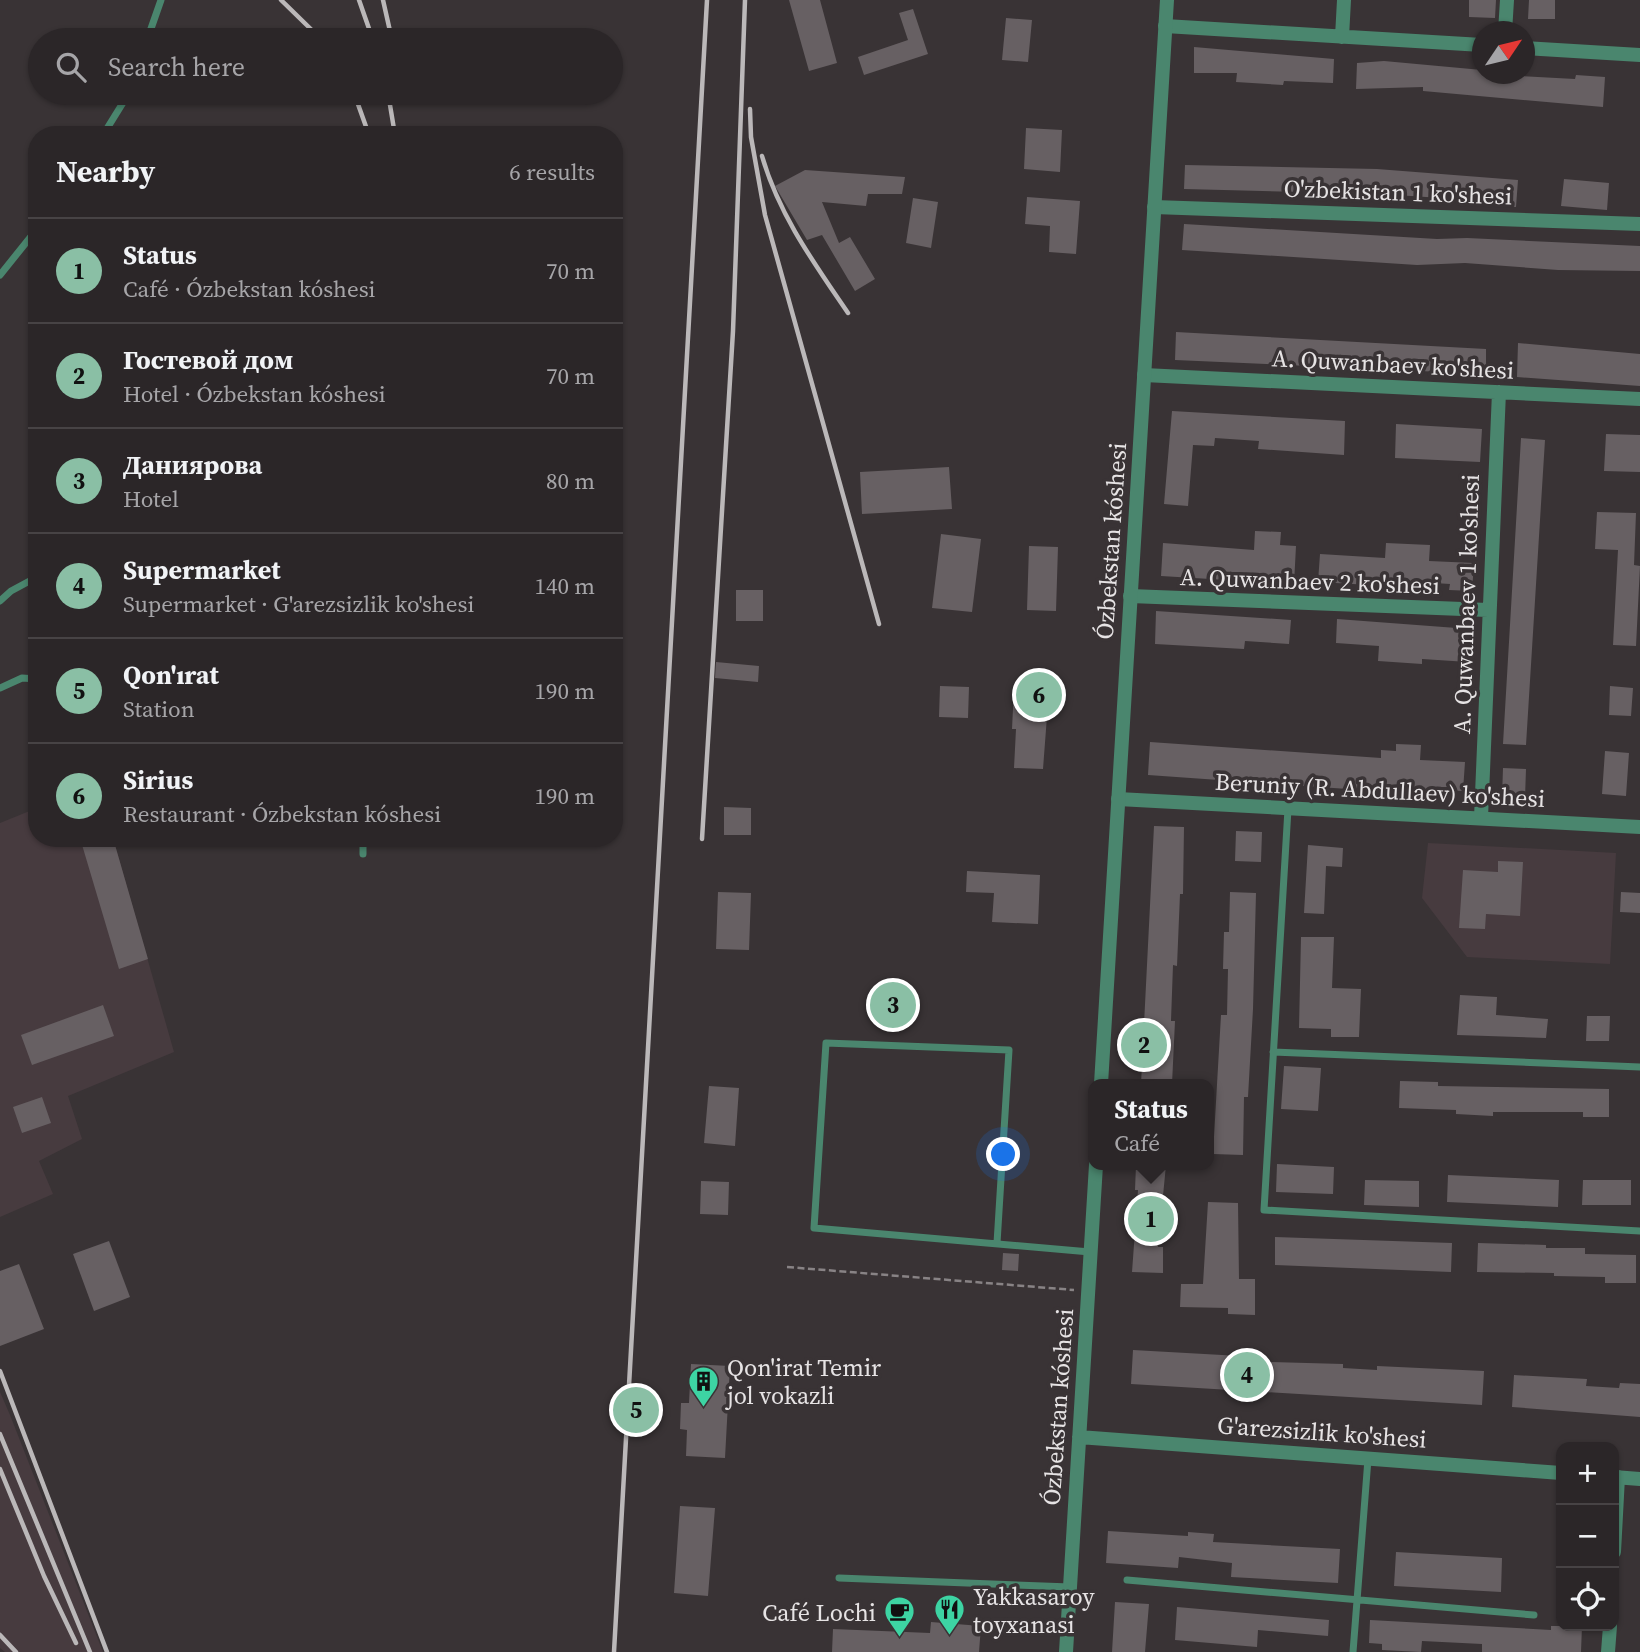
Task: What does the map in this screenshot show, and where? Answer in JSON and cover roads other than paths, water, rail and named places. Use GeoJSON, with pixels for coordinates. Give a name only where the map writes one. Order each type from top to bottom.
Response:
{"type":"FeatureCollection","features":[{"type":"Feature","properties":{"kind":"street","name":"Ózbekstan kóshesi"},"geometry":{"type":"LineString","coordinates":[[1101,1079],[1167,0]]}},
{"type":"Feature","properties":{"kind":"street"},"geometry":{"type":"LineString","coordinates":[[1342,37],[1344,0]]}},
{"type":"Feature","properties":{"kind":"street"},"geometry":{"type":"LineString","coordinates":[[1506,21],[1507,0]]}},
{"type":"Feature","properties":{"kind":"street"},"geometry":{"type":"LineString","coordinates":[[1165,26],[1472,44]]}},
{"type":"Feature","properties":{"kind":"street"},"geometry":{"type":"LineString","coordinates":[[1535,49],[1640,55]]}},
{"type":"Feature","properties":{"kind":"street","name":"O'zbekistan 1 ko'shesi"},"geometry":{"type":"LineString","coordinates":[[1154,207],[1640,223]]}},
{"type":"Feature","properties":{"kind":"street","name":"A. Quwanbaev ko'shesi"},"geometry":{"type":"LineString","coordinates":[[1144,375],[1640,399]]}},
{"type":"Feature","properties":{"kind":"street","name":"A. Quwanbaev 1 ko'shesi"},"geometry":{"type":"LineString","coordinates":[[1480,818],[1499,392]]}},
{"type":"Feature","properties":{"kind":"street","name":"A. Quwanbaev 2 ko'shesi"},"geometry":{"type":"LineString","coordinates":[[1130,596],[1488,610]]}},
{"type":"Feature","properties":{"kind":"street","name":"Beruniy (R. Abdullaev) ko'shesi"},"geometry":{"type":"LineString","coordinates":[[1118,799],[1640,827]]}},
{"type":"Feature","properties":{"kind":"street","name":"Ózbekstan kóshesi"},"geometry":{"type":"LineString","coordinates":[[1066,1652],[1096,1170]]}},
{"type":"Feature","properties":{"kind":"street","name":"G'arezsizlik ko'shesi"},"geometry":{"type":"LineString","coordinates":[[1079,1437],[1556,1473]]}},
{"type":"Feature","properties":{"kind":"street"},"geometry":{"type":"LineString","coordinates":[[1619,1477],[1640,1479]]}},
{"type":"Feature","properties":{"kind":"street"},"geometry":{"type":"LineString","coordinates":[[1608,1652],[1610,1631]]}},
{"type":"Feature","properties":{"kind":"lane"},"geometry":{"type":"LineString","coordinates":[[151,28],[161,0]]}},
{"type":"Feature","properties":{"kind":"lane"},"geometry":{"type":"LineString","coordinates":[[109,126],[122,105]]}},
{"type":"Feature","properties":{"kind":"lane"},"geometry":{"type":"LineString","coordinates":[[0,275],[28,240]]}},
{"type":"Feature","properties":{"kind":"lane"},"geometry":{"type":"LineString","coordinates":[[0,601],[11,591],[28,582]]}},
{"type":"Feature","properties":{"kind":"lane"},"geometry":{"type":"LineString","coordinates":[[0,688],[28,678]]}},
{"type":"Feature","properties":{"kind":"lane"},"geometry":{"type":"LineString","coordinates":[[1288,808],[1264,1210],[1640,1231]]}},
{"type":"Feature","properties":{"kind":"lane"},"geometry":{"type":"LineString","coordinates":[[363,847],[363,854]]}},
{"type":"Feature","properties":{"kind":"lane"},"geometry":{"type":"LineString","coordinates":[[997,1243],[1009,1050],[826,1043],[814,1227],[1090,1252]]}},
{"type":"Feature","properties":{"kind":"lane"},"geometry":{"type":"LineString","coordinates":[[1273,1052],[1640,1067]]}},
{"type":"Feature","properties":{"kind":"lane"},"geometry":{"type":"LineString","coordinates":[[1353,1652],[1368,1459]]}},
{"type":"Feature","properties":{"kind":"lane"},"geometry":{"type":"LineString","coordinates":[[839,1578],[1070,1587]]}},
{"type":"Feature","properties":{"kind":"lane"},"geometry":{"type":"LineString","coordinates":[[1127,1580],[1534,1615]]}},
{"type":"Feature","properties":{"kind":"railway"},"geometry":{"type":"LineString","coordinates":[[281,0],[310,28]]}},
{"type":"Feature","properties":{"kind":"railway"},"geometry":{"type":"LineString","coordinates":[[359,0],[369,28]]}},
{"type":"Feature","properties":{"kind":"railway"},"geometry":{"type":"LineString","coordinates":[[383,0],[389,28]]}},
{"type":"Feature","properties":{"kind":"railway"},"geometry":{"type":"LineString","coordinates":[[614,1652],[707,0]]}},
{"type":"Feature","properties":{"kind":"railway"},"geometry":{"type":"LineString","coordinates":[[702,839],[733,331],[745,0]]}},
{"type":"Feature","properties":{"kind":"railway"},"geometry":{"type":"LineString","coordinates":[[358,105],[366,126]]}},
{"type":"Feature","properties":{"kind":"railway"},"geometry":{"type":"LineString","coordinates":[[390,105],[394,126]]}},
{"type":"Feature","properties":{"kind":"railway"},"geometry":{"type":"LineString","coordinates":[[750,109],[751,137],[765,215],[879,624]]}},
{"type":"Feature","properties":{"kind":"railway"},"geometry":{"type":"LineString","coordinates":[[762,156],[788,218],[810,257],[848,313]]}},
{"type":"Feature","properties":{"kind":"railway"},"geometry":{"type":"LineString","coordinates":[[0,1371],[107,1652]]}},
{"type":"Feature","properties":{"kind":"railway"},"geometry":{"type":"LineString","coordinates":[[0,1434],[90,1652]]}},
{"type":"Feature","properties":{"kind":"railway"},"geometry":{"type":"LineString","coordinates":[[0,1469],[44,1576],[76,1643]]}},
{"type":"Feature","properties":{"kind":"railway"},"geometry":{"type":"LineString","coordinates":[[0,1635],[16,1652]]}},
{"type":"Feature","properties":{"kind":"place","name":"Sirius"},"geometry":{"type":"Point","coordinates":[1039,695]}},
{"type":"Feature","properties":{"kind":"place","name":"Даниярова"},"geometry":{"type":"Point","coordinates":[893,1005]}},
{"type":"Feature","properties":{"kind":"place","name":"Гостевой дом"},"geometry":{"type":"Point","coordinates":[1144,1045]}},
{"type":"Feature","properties":{"kind":"place","name":"Status"},"geometry":{"type":"Point","coordinates":[1151,1219]}},
{"type":"Feature","properties":{"kind":"place","name":"Supermarket"},"geometry":{"type":"Point","coordinates":[1247,1375]}},
{"type":"Feature","properties":{"kind":"place","name":"Qon'irat Temir jol vokazli"},"geometry":{"type":"Point","coordinates":[704,1408]}},
{"type":"Feature","properties":{"kind":"place","name":"Qon'ırat"},"geometry":{"type":"Point","coordinates":[636,1410]}},
{"type":"Feature","properties":{"kind":"place","name":"Yakkasaroy toyxanasi"},"geometry":{"type":"Point","coordinates":[950,1637]}},
{"type":"Feature","properties":{"kind":"place","name":"Café Lochi"},"geometry":{"type":"Point","coordinates":[899,1639]}}]}
